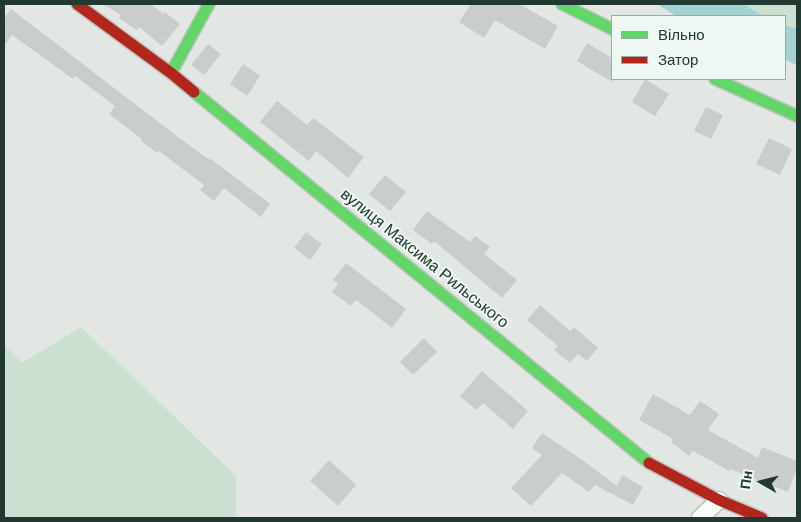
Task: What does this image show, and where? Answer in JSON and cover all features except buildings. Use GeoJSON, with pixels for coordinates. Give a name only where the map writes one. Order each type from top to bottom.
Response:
{"type":"FeatureCollection","features":[{"type":"Feature","properties":{"kind":"main road","name":"вулиця Максима Рильського"},"geometry":{"type":"LineString","coordinates":[[77,4],[171,73],[644,460],[719,500],[762,518]]}},
{"type":"Feature","properties":{"kind":"main road"},"geometry":{"type":"LineString","coordinates":[[171,73],[209,4]]}},
{"type":"Feature","properties":{"kind":"main road"},"geometry":{"type":"LineString","coordinates":[[562,4],[611,28]]}},
{"type":"Feature","properties":{"kind":"main road"},"geometry":{"type":"LineString","coordinates":[[717,80],[797,116]]}},
{"type":"Feature","properties":{"kind":"street"},"geometry":{"type":"LineString","coordinates":[[700,518],[719,500]]}},
{"type":"Feature","properties":{"kind":"green space"},"geometry":{"type":"Polygon","coordinates":[[[743,4],[797,4],[797,29],[786,25],[786,15],[762,15],[743,4]]]}},
{"type":"Feature","properties":{"kind":"green space"},"geometry":{"type":"Polygon","coordinates":[[[81,327],[236,476],[236,518],[4,518],[4,345],[22,363],[81,327]]]}},
{"type":"Feature","properties":{"kind":"water"},"geometry":{"type":"Polygon","coordinates":[[[657,4],[743,4],[762,15],[674,15],[657,4]]]}},
{"type":"Feature","properties":{"kind":"water"},"geometry":{"type":"Polygon","coordinates":[[[786,25],[797,29],[797,65],[786,60],[786,25]]]}},
{"type":"Feature","properties":{"kind":"traffic: fast"},"geometry":{"type":"LineString","coordinates":[[171,73],[209,4]]}},
{"type":"Feature","properties":{"kind":"traffic: fast"},"geometry":{"type":"LineString","coordinates":[[562,4],[611,28]]}},
{"type":"Feature","properties":{"kind":"traffic: fast"},"geometry":{"type":"LineString","coordinates":[[717,80],[797,116]]}},
{"type":"Feature","properties":{"kind":"traffic: fast"},"geometry":{"type":"LineString","coordinates":[[194,92],[649,463]]}},
{"type":"Feature","properties":{"kind":"traffic: jam"},"geometry":{"type":"LineString","coordinates":[[77,4],[194,92]]}},
{"type":"Feature","properties":{"kind":"traffic: jam"},"geometry":{"type":"LineString","coordinates":[[649,463],[719,500],[762,518]]}}]}
